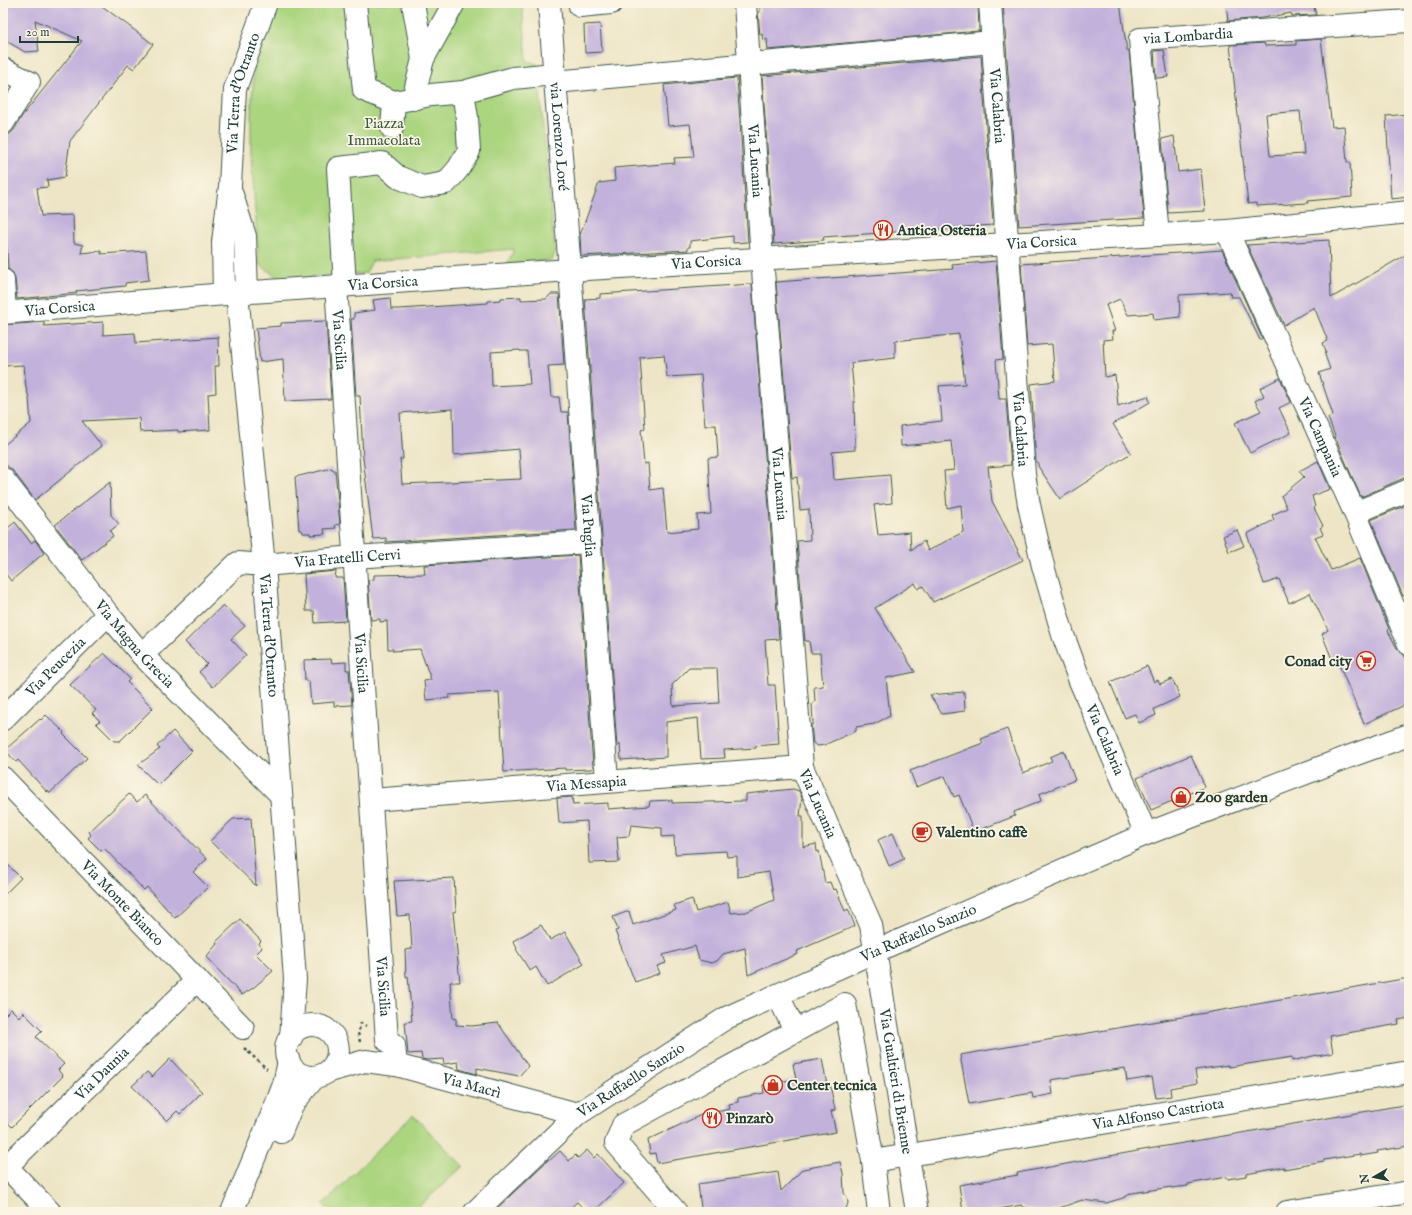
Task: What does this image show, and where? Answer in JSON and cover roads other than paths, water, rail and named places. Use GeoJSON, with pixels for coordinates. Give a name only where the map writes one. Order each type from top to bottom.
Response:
{"type":"FeatureCollection","features":[{"type":"Feature","properties":{"kind":"street","name":"Via Terra d'Otranto"},"geometry":{"type":"LineString","coordinates":[[266,3],[235,89],[230,186],[224,242],[236,293],[264,565],[296,979],[291,1038]]}},
{"type":"Feature","properties":{"kind":"street"},"geometry":{"type":"LineString","coordinates":[[355,3],[364,90],[404,101],[463,92],[513,78],[554,78],[748,65],[992,42]]}},
{"type":"Feature","properties":{"kind":"street"},"geometry":{"type":"LineString","coordinates":[[413,3],[423,59]]}},
{"type":"Feature","properties":{"kind":"street"},"geometry":{"type":"LineString","coordinates":[[392,128],[423,59],[454,3]]}},
{"type":"Feature","properties":{"kind":"street","name":"via Lorenzo Loré"},"geometry":{"type":"LineString","coordinates":[[549,3],[570,270]]}},
{"type":"Feature","properties":{"kind":"street"},"geometry":{"type":"LineString","coordinates":[[580,6],[611,3]]}},
{"type":"Feature","properties":{"kind":"street","name":"Via Lucania"},"geometry":{"type":"LineString","coordinates":[[745,3],[762,258],[802,767],[871,925],[876,951]]}},
{"type":"Feature","properties":{"kind":"street","name":"Via Calabria"},"geometry":{"type":"LineString","coordinates":[[990,3],[1024,474],[1029,505],[1043,566],[1063,635],[1080,681],[1146,834]]}},
{"type":"Feature","properties":{"kind":"street","name":"via Lombardia"},"geometry":{"type":"LineString","coordinates":[[1158,235],[1140,39],[1409,21]]}},
{"type":"Feature","properties":{"kind":"street"},"geometry":{"type":"LineString","coordinates":[[3,69],[29,82],[3,123]]}},
{"type":"Feature","properties":{"kind":"street","name":"Via Sicilia"},"geometry":{"type":"LineString","coordinates":[[396,1065],[394,1045],[387,1040],[354,557],[341,286],[338,168],[382,163],[398,177],[422,187],[446,184],[458,169],[469,151],[467,118],[463,92]]}},
{"type":"Feature","properties":{"kind":"street","name":"Via Corsica"},"geometry":{"type":"LineString","coordinates":[[4,312],[236,293],[570,270],[1227,231],[1409,212]]}},
{"type":"Feature","properties":{"kind":"street","name":"Via Campania"},"geometry":{"type":"LineString","coordinates":[[1227,231],[1355,513],[1409,644]]}},
{"type":"Feature","properties":{"kind":"street","name":"Via Puglia"},"geometry":{"type":"LineString","coordinates":[[570,270],[607,781]]}},
{"type":"Feature","properties":{"kind":"street"},"geometry":{"type":"LineString","coordinates":[[3,280],[4,312]]}},
{"type":"Feature","properties":{"kind":"street","name":"Via Magna Grecia"},"geometry":{"type":"LineString","coordinates":[[3,479],[108,614],[142,655],[281,795]]}},
{"type":"Feature","properties":{"kind":"street"},"geometry":{"type":"LineString","coordinates":[[1355,513],[1409,490]]}},
{"type":"Feature","properties":{"kind":"street","name":"Via Fratelli Cervi"},"geometry":{"type":"LineString","coordinates":[[142,655],[238,563],[264,565],[354,557],[589,542]]}},
{"type":"Feature","properties":{"kind":"street","name":"Via Peucezia"},"geometry":{"type":"LineString","coordinates":[[3,719],[108,614]]}},
{"type":"Feature","properties":{"kind":"street","name":"Via Raffaello Sanzio"},"geometry":{"type":"LineString","coordinates":[[475,1212],[578,1114],[726,1018],[1146,834],[1409,735]]}},
{"type":"Feature","properties":{"kind":"street","name":"Via Messapia"},"geometry":{"type":"LineString","coordinates":[[371,800],[802,767]]}},
{"type":"Feature","properties":{"kind":"street","name":"Via Monte Bianco"},"geometry":{"type":"LineString","coordinates":[[3,778],[243,1028]]}},
{"type":"Feature","properties":{"kind":"street","name":"Via Gualtieri di Brienne"},"geometry":{"type":"LineString","coordinates":[[876,951],[917,1212]]}},
{"type":"Feature","properties":{"kind":"street","name":"Via Terra d'Otranto"},"geometry":{"type":"LineString","coordinates":[[296,979],[318,1026]]}},
{"type":"Feature","properties":{"kind":"street","name":"Via Daunia"},"geometry":{"type":"LineString","coordinates":[[4,1166],[196,980]]}},
{"type":"Feature","properties":{"kind":"street"},"geometry":{"type":"LineString","coordinates":[[778,995],[795,1031]]}},
{"type":"Feature","properties":{"kind":"street"},"geometry":{"type":"LineString","coordinates":[[676,1212],[616,1143],[623,1126],[845,1004],[873,1161],[879,1212]]}},
{"type":"Feature","properties":{"kind":"street"},"geometry":{"type":"LineString","coordinates":[[249,1212],[292,1105],[322,1074],[334,1065],[338,1058],[338,1049],[332,1034],[326,1029],[318,1026],[303,1028],[296,1032],[287,1046],[289,1062],[299,1074],[306,1077],[322,1074]]}},
{"type":"Feature","properties":{"kind":"street","name":"Via Macrì"},"geometry":{"type":"LineString","coordinates":[[336,1042],[365,1061]]}},
{"type":"Feature","properties":{"kind":"street","name":"Via Macrì"},"geometry":{"type":"LineString","coordinates":[[322,1074],[365,1061],[396,1065],[578,1114]]}},
{"type":"Feature","properties":{"kind":"street"},"geometry":{"type":"LineString","coordinates":[[232,1212],[284,1084],[289,1062]]}},
{"type":"Feature","properties":{"kind":"street","name":"Via Alfonso Castriota"},"geometry":{"type":"LineString","coordinates":[[873,1161],[1409,1072]]}},
{"type":"Feature","properties":{"kind":"street"},"geometry":{"type":"LineString","coordinates":[[4,1166],[50,1212]]}},
{"type":"Feature","properties":{"kind":"street"},"geometry":{"type":"LineString","coordinates":[[1287,1212],[1397,1200]]}},
{"type":"Feature","properties":{"kind":"place","name":"Antica Osteria"},"geometry":{"type":"Point","coordinates":[883,230]}},
{"type":"Feature","properties":{"kind":"place","name":"Conad city"},"geometry":{"type":"Point","coordinates":[1366,661]}},
{"type":"Feature","properties":{"kind":"place","name":"Zoo garden"},"geometry":{"type":"Point","coordinates":[1181,797]}},
{"type":"Feature","properties":{"kind":"place","name":"Valentino caffè"},"geometry":{"type":"Point","coordinates":[922,832]}},
{"type":"Feature","properties":{"kind":"place","name":"Center tecnica"},"geometry":{"type":"Point","coordinates":[773,1085]}},
{"type":"Feature","properties":{"kind":"place","name":"Pinzarò"},"geometry":{"type":"Point","coordinates":[712,1118]}},
{"type":"Feature","properties":{"kind":"park label","name":"Piazza Immacolata"},"geometry":{"type":"Point","coordinates":[384,132]}}]}
